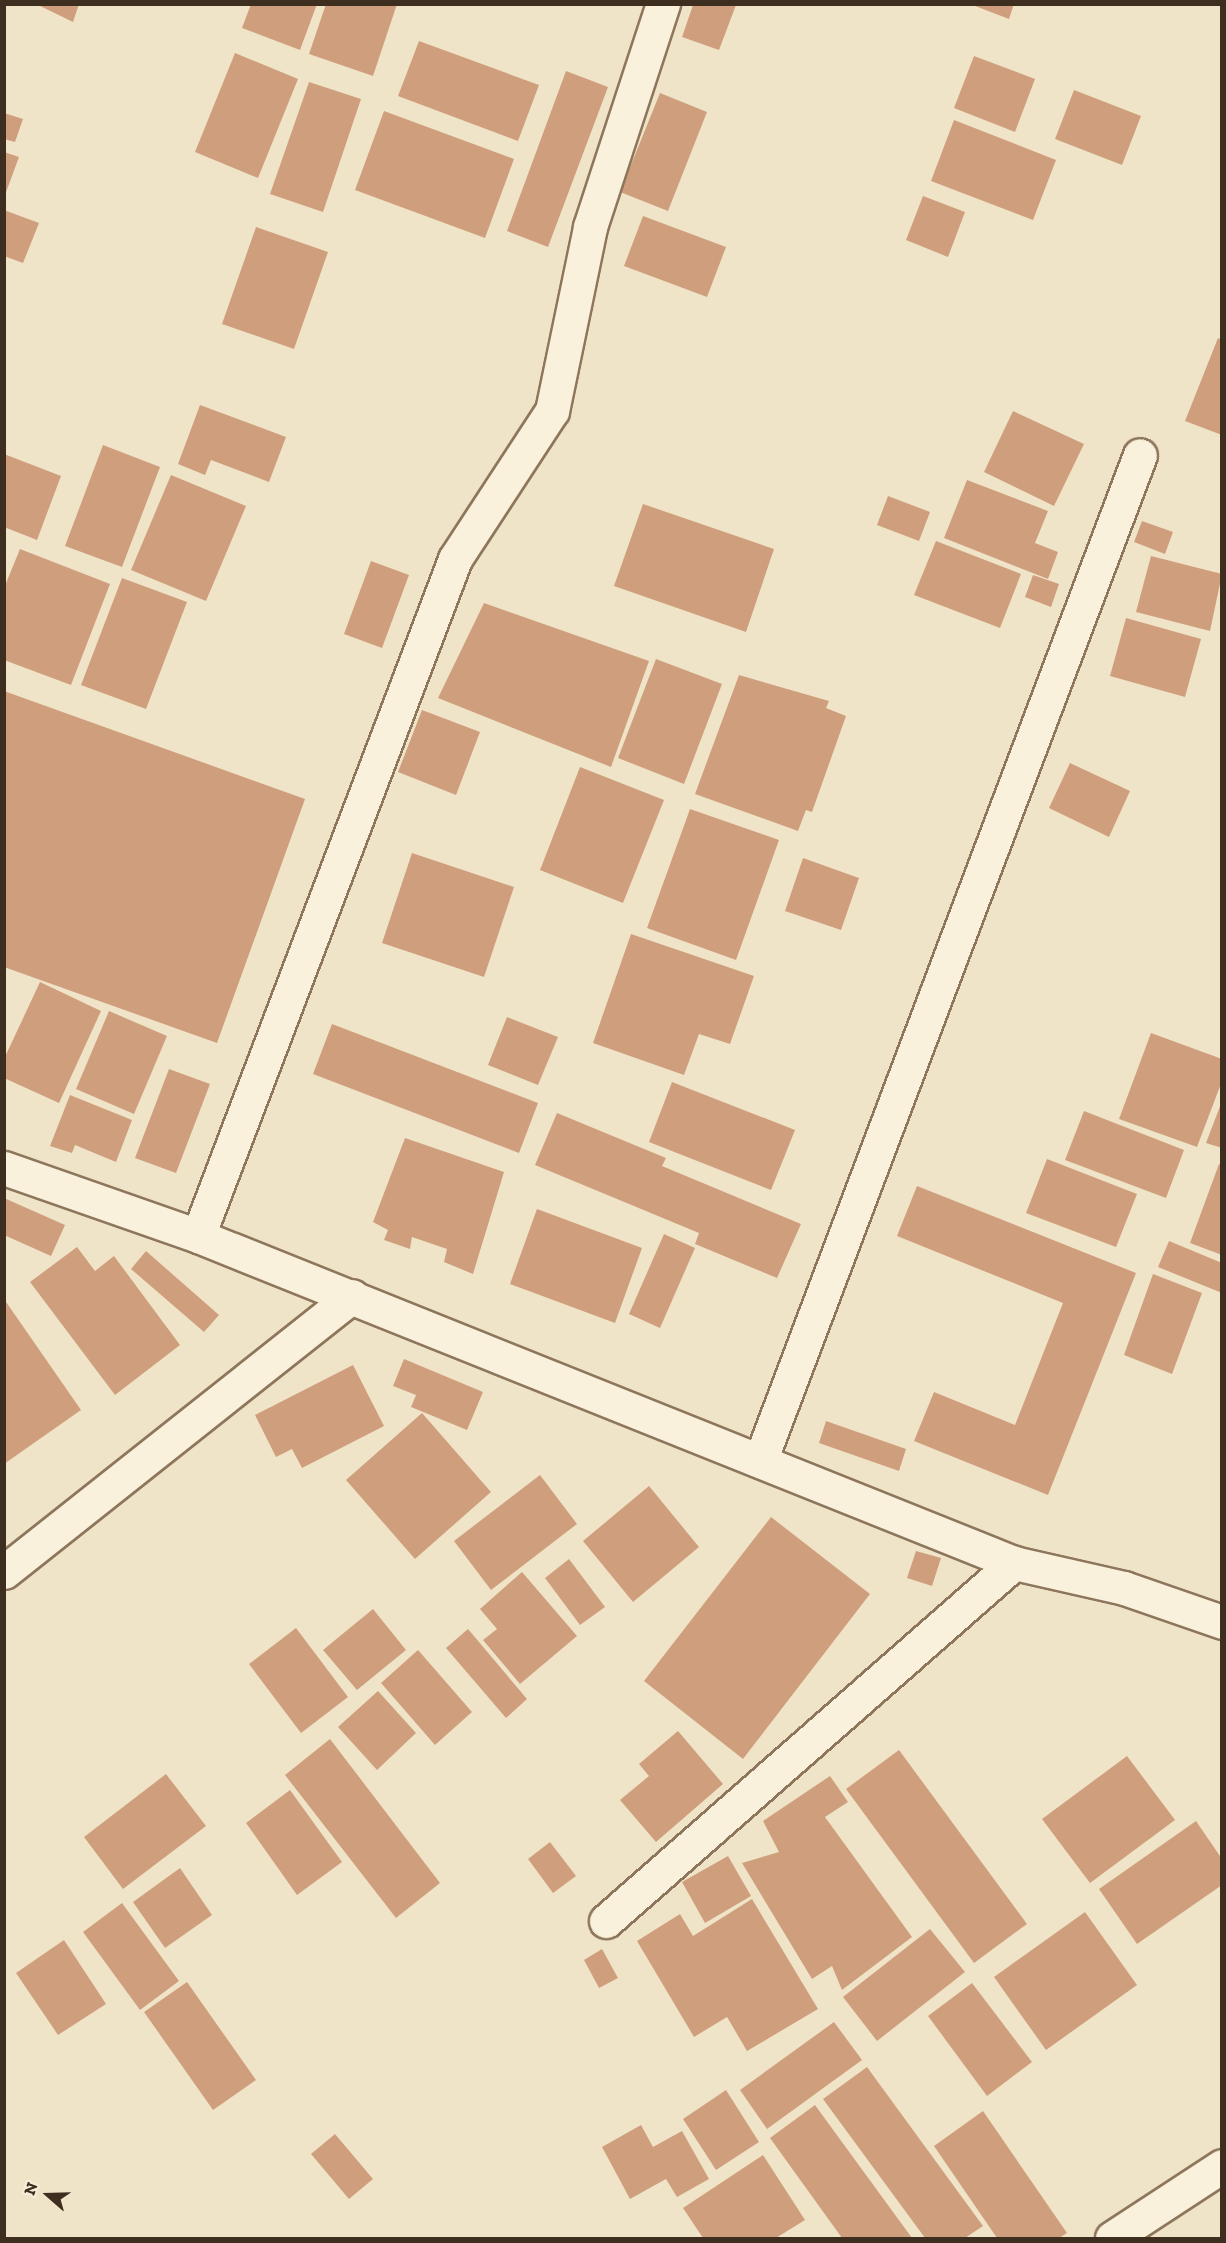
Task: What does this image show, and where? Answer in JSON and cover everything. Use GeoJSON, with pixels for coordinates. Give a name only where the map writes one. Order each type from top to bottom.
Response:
{"type":"FeatureCollection","features":[{"type":"Feature","properties":{"kind":"street"},"geometry":{"type":"LineString","coordinates":[[198,1236],[455,559],[552,411],[590,227],[663,4]]}},
{"type":"Feature","properties":{"kind":"street"},"geometry":{"type":"LineString","coordinates":[[760,1461],[1140,455]]}},
{"type":"Feature","properties":{"kind":"street"},"geometry":{"type":"LineString","coordinates":[[4,1168],[198,1236],[352,1296],[1014,1563],[1124,1588],[1221,1622]]}},
{"type":"Feature","properties":{"kind":"street"},"geometry":{"type":"LineString","coordinates":[[4,1572],[352,1296]]}},
{"type":"Feature","properties":{"kind":"street"},"geometry":{"type":"LineString","coordinates":[[606,1922],[1014,1563]]}},
{"type":"Feature","properties":{"kind":"street"},"geometry":{"type":"LineString","coordinates":[[1112,2238],[1221,2166]]}},
{"type":"Feature","properties":{"kind":"building"},"geometry":{"type":"Polygon","coordinates":[[[36,4],[79,4],[73,22],[36,4]]]}},
{"type":"Feature","properties":{"kind":"building"},"geometry":{"type":"Polygon","coordinates":[[[251,4],[317,4],[300,50],[242,28],[251,4]]]}},
{"type":"Feature","properties":{"kind":"building"},"geometry":{"type":"Polygon","coordinates":[[[326,4],[397,4],[373,76],[309,54],[326,4]]]}},
{"type":"Feature","properties":{"kind":"building"},"geometry":{"type":"Polygon","coordinates":[[[970,4],[1014,4],[1009,19],[970,4]]]}},
{"type":"Feature","properties":{"kind":"building"},"geometry":{"type":"Polygon","coordinates":[[[693,5],[736,5],[719,50],[682,37],[693,5]]]}},
{"type":"Feature","properties":{"kind":"building"},"geometry":{"type":"Polygon","coordinates":[[[419,41],[539,85],[518,141],[398,96],[419,41]]]}},
{"type":"Feature","properties":{"kind":"building"},"geometry":{"type":"Polygon","coordinates":[[[235,53],[298,79],[258,178],[195,152],[235,53]]]}},
{"type":"Feature","properties":{"kind":"building"},"geometry":{"type":"Polygon","coordinates":[[[974,56],[1035,79],[1015,132],[954,108],[974,56]]]}},
{"type":"Feature","properties":{"kind":"building"},"geometry":{"type":"Polygon","coordinates":[[[566,71],[608,87],[548,247],[507,231],[566,71]]]}},
{"type":"Feature","properties":{"kind":"building"},"geometry":{"type":"Polygon","coordinates":[[[309,82],[361,99],[323,212],[270,194],[309,82]]]}},
{"type":"Feature","properties":{"kind":"building"},"geometry":{"type":"Polygon","coordinates":[[[1074,90],[1141,116],[1122,165],[1055,139],[1074,90]]]}},
{"type":"Feature","properties":{"kind":"building"},"geometry":{"type":"Polygon","coordinates":[[[660,93],[707,112],[668,211],[620,192],[660,93]]]}},
{"type":"Feature","properties":{"kind":"building"},"geometry":{"type":"Polygon","coordinates":[[[384,111],[514,159],[485,238],[355,190],[384,111]]]}},
{"type":"Feature","properties":{"kind":"building"},"geometry":{"type":"Polygon","coordinates":[[[4,113],[23,119],[15,142],[4,139],[4,113]]]}},
{"type":"Feature","properties":{"kind":"building"},"geometry":{"type":"Polygon","coordinates":[[[954,120],[1056,160],[1033,220],[931,181],[954,120]]]}},
{"type":"Feature","properties":{"kind":"building"},"geometry":{"type":"Polygon","coordinates":[[[4,152],[19,157],[5,195],[4,195],[4,152]]]}},
{"type":"Feature","properties":{"kind":"building"},"geometry":{"type":"Polygon","coordinates":[[[923,196],[965,212],[948,257],[906,240],[923,196]]]}},
{"type":"Feature","properties":{"kind":"building"},"geometry":{"type":"Polygon","coordinates":[[[4,210],[39,223],[23,263],[4,256],[4,210]]]}},
{"type":"Feature","properties":{"kind":"building"},"geometry":{"type":"Polygon","coordinates":[[[643,216],[726,247],[707,297],[624,266],[643,216]]]}},
{"type":"Feature","properties":{"kind":"building"},"geometry":{"type":"Polygon","coordinates":[[[256,227],[328,252],[294,349],[222,324],[256,227]]]}},
{"type":"Feature","properties":{"kind":"building"},"geometry":{"type":"Polygon","coordinates":[[[1218,338],[1222,340],[1222,435],[1185,421],[1218,338]]]}},
{"type":"Feature","properties":{"kind":"building"},"geometry":{"type":"Polygon","coordinates":[[[200,405],[286,437],[269,482],[211,460],[205,475],[178,464],[200,405]]]}},
{"type":"Feature","properties":{"kind":"building"},"geometry":{"type":"Polygon","coordinates":[[[1013,411],[1084,444],[1054,506],[984,472],[1013,411]]]}},
{"type":"Feature","properties":{"kind":"building"},"geometry":{"type":"Polygon","coordinates":[[[103,445],[160,467],[122,567],[65,546],[103,445]]]}},
{"type":"Feature","properties":{"kind":"building"},"geometry":{"type":"Polygon","coordinates":[[[4,454],[61,476],[37,540],[4,527],[4,454]]]}},
{"type":"Feature","properties":{"kind":"building"},"geometry":{"type":"Polygon","coordinates":[[[171,475],[246,506],[206,601],[131,570],[171,475]]]}},
{"type":"Feature","properties":{"kind":"building"},"geometry":{"type":"Polygon","coordinates":[[[967,480],[1048,511],[1035,543],[1058,552],[1048,579],[944,538],[967,480]]]}},
{"type":"Feature","properties":{"kind":"building"},"geometry":{"type":"Polygon","coordinates":[[[888,496],[930,512],[919,541],[877,525],[888,496]]]}},
{"type":"Feature","properties":{"kind":"building"},"geometry":{"type":"Polygon","coordinates":[[[643,504],[774,549],[746,632],[614,586],[643,504]]]}},
{"type":"Feature","properties":{"kind":"building"},"geometry":{"type":"Polygon","coordinates":[[[1142,521],[1173,532],[1165,554],[1134,542],[1142,521]]]}},
{"type":"Feature","properties":{"kind":"building"},"geometry":{"type":"Polygon","coordinates":[[[936,541],[1021,574],[1000,628],[914,595],[936,541]]]}},
{"type":"Feature","properties":{"kind":"building"},"geometry":{"type":"Polygon","coordinates":[[[20,549],[110,584],[71,685],[4,660],[4,588],[20,549]]]}},
{"type":"Feature","properties":{"kind":"building"},"geometry":{"type":"Polygon","coordinates":[[[1151,556],[1222,574],[1210,631],[1136,612],[1151,556]]]}},
{"type":"Feature","properties":{"kind":"building"},"geometry":{"type":"Polygon","coordinates":[[[371,561],[409,575],[382,648],[344,634],[371,561]]]}},
{"type":"Feature","properties":{"kind":"building"},"geometry":{"type":"Polygon","coordinates":[[[1033,575],[1059,584],[1051,607],[1025,597],[1033,575]]]}},
{"type":"Feature","properties":{"kind":"building"},"geometry":{"type":"Polygon","coordinates":[[[122,578],[187,602],[146,709],[81,685],[122,578]]]}},
{"type":"Feature","properties":{"kind":"building"},"geometry":{"type":"Polygon","coordinates":[[[484,603],[649,661],[611,767],[438,698],[484,603]]]}},
{"type":"Feature","properties":{"kind":"building"},"geometry":{"type":"Polygon","coordinates":[[[1126,618],[1201,639],[1185,697],[1110,676],[1126,618]]]}},
{"type":"Feature","properties":{"kind":"building"},"geometry":{"type":"Polygon","coordinates":[[[656,659],[722,684],[684,784],[618,758],[656,659]]]}},
{"type":"Feature","properties":{"kind":"building"},"geometry":{"type":"Polygon","coordinates":[[[739,675],[829,701],[826,708],[846,716],[812,812],[806,810],[798,831],[695,794],[739,675]]]}},
{"type":"Feature","properties":{"kind":"building"},"geometry":{"type":"Polygon","coordinates":[[[4,691],[305,799],[217,1043],[4,967],[4,691]]]}},
{"type":"Feature","properties":{"kind":"building"},"geometry":{"type":"Polygon","coordinates":[[[422,710],[480,732],[456,795],[398,772],[422,710]]]}},
{"type":"Feature","properties":{"kind":"building"},"geometry":{"type":"Polygon","coordinates":[[[1070,763],[1130,791],[1109,837],[1049,808],[1070,763]]]}},
{"type":"Feature","properties":{"kind":"building"},"geometry":{"type":"Polygon","coordinates":[[[580,767],[664,800],[623,903],[540,870],[580,767]]]}},
{"type":"Feature","properties":{"kind":"building"},"geometry":{"type":"Polygon","coordinates":[[[690,809],[779,840],[736,960],[647,928],[690,809]]]}},
{"type":"Feature","properties":{"kind":"building"},"geometry":{"type":"Polygon","coordinates":[[[412,853],[514,887],[484,977],[382,943],[412,853]]]}},
{"type":"Feature","properties":{"kind":"building"},"geometry":{"type":"Polygon","coordinates":[[[803,858],[859,878],[841,930],[785,911],[803,858]]]}},
{"type":"Feature","properties":{"kind":"building"},"geometry":{"type":"Polygon","coordinates":[[[631,934],[754,976],[730,1044],[699,1034],[684,1075],[593,1043],[631,934]]]}},
{"type":"Feature","properties":{"kind":"building"},"geometry":{"type":"Polygon","coordinates":[[[40,982],[101,1011],[59,1103],[4,1078],[4,1059],[40,982]]]}},
{"type":"Feature","properties":{"kind":"building"},"geometry":{"type":"Polygon","coordinates":[[[109,1011],[167,1036],[134,1114],[76,1089],[109,1011]]]}},
{"type":"Feature","properties":{"kind":"building"},"geometry":{"type":"Polygon","coordinates":[[[507,1017],[558,1037],[538,1085],[488,1065],[507,1017]]]}},
{"type":"Feature","properties":{"kind":"building"},"geometry":{"type":"Polygon","coordinates":[[[332,1024],[538,1103],[519,1153],[313,1074],[332,1024]]]}},
{"type":"Feature","properties":{"kind":"building"},"geometry":{"type":"Polygon","coordinates":[[[1151,1033],[1222,1059],[1222,1081],[1197,1147],[1119,1119],[1151,1033]]]}},
{"type":"Feature","properties":{"kind":"building"},"geometry":{"type":"Polygon","coordinates":[[[169,1069],[210,1084],[176,1173],[135,1158],[169,1069]]]}},
{"type":"Feature","properties":{"kind":"building"},"geometry":{"type":"Polygon","coordinates":[[[672,1082],[795,1130],[771,1190],[649,1142],[672,1082]]]}},
{"type":"Feature","properties":{"kind":"building"},"geometry":{"type":"Polygon","coordinates":[[[70,1095],[132,1120],[116,1162],[75,1145],[72,1153],[50,1146],[70,1095]]]}},
{"type":"Feature","properties":{"kind":"building"},"geometry":{"type":"Polygon","coordinates":[[[1222,1101],[1222,1148],[1206,1143],[1222,1101]]]}},
{"type":"Feature","properties":{"kind":"building"},"geometry":{"type":"Polygon","coordinates":[[[1084,1111],[1184,1150],[1166,1198],[1065,1160],[1084,1111]]]}},
{"type":"Feature","properties":{"kind":"building"},"geometry":{"type":"Polygon","coordinates":[[[557,1113],[666,1158],[662,1166],[801,1224],[777,1278],[695,1244],[699,1233],[535,1165],[557,1113]]]}},
{"type":"Feature","properties":{"kind":"building"},"geometry":{"type":"Polygon","coordinates":[[[405,1138],[504,1172],[473,1274],[444,1262],[447,1249],[412,1237],[410,1249],[384,1240],[388,1230],[373,1222],[405,1138]]]}},
{"type":"Feature","properties":{"kind":"building"},"geometry":{"type":"Polygon","coordinates":[[[1047,1159],[1137,1194],[1116,1247],[1026,1213],[1047,1159]]]}},
{"type":"Feature","properties":{"kind":"building"},"geometry":{"type":"Polygon","coordinates":[[[1219,1164],[1222,1165],[1222,1255],[1190,1243],[1219,1164]]]}},
{"type":"Feature","properties":{"kind":"building"},"geometry":{"type":"Polygon","coordinates":[[[917,1186],[1136,1273],[1048,1495],[914,1441],[934,1392],[1015,1425],[1063,1303],[897,1236],[917,1186]]]}},
{"type":"Feature","properties":{"kind":"building"},"geometry":{"type":"Polygon","coordinates":[[[4,1198],[65,1225],[51,1256],[4,1235],[4,1198]]]}},
{"type":"Feature","properties":{"kind":"building"},"geometry":{"type":"Polygon","coordinates":[[[537,1209],[642,1248],[615,1323],[510,1284],[537,1209]]]}},
{"type":"Feature","properties":{"kind":"building"},"geometry":{"type":"Polygon","coordinates":[[[664,1234],[695,1248],[660,1328],[629,1314],[664,1234]]]}},
{"type":"Feature","properties":{"kind":"building"},"geometry":{"type":"Polygon","coordinates":[[[1169,1241],[1222,1263],[1222,1293],[1158,1267],[1169,1241]]]}},
{"type":"Feature","properties":{"kind":"building"},"geometry":{"type":"Polygon","coordinates":[[[77,1247],[95,1271],[114,1256],[180,1345],[115,1395],[30,1282],[77,1247]]]}},
{"type":"Feature","properties":{"kind":"building"},"geometry":{"type":"Polygon","coordinates":[[[146,1251],[219,1315],[204,1332],[131,1269],[146,1251]]]}},
{"type":"Feature","properties":{"kind":"building"},"geometry":{"type":"Polygon","coordinates":[[[1153,1274],[1202,1293],[1172,1374],[1124,1355],[1153,1274]]]}},
{"type":"Feature","properties":{"kind":"building"},"geometry":{"type":"Polygon","coordinates":[[[4,1299],[81,1410],[4,1464],[4,1299]]]}},
{"type":"Feature","properties":{"kind":"building"},"geometry":{"type":"Polygon","coordinates":[[[404,1359],[483,1392],[467,1430],[411,1407],[416,1395],[393,1386],[404,1359]]]}},
{"type":"Feature","properties":{"kind":"building"},"geometry":{"type":"Polygon","coordinates":[[[353,1365],[384,1426],[302,1468],[292,1449],[276,1457],[255,1415],[353,1365]]]}},
{"type":"Feature","properties":{"kind":"building"},"geometry":{"type":"Polygon","coordinates":[[[422,1413],[491,1492],[415,1559],[346,1480],[422,1413]]]}},
{"type":"Feature","properties":{"kind":"building"},"geometry":{"type":"Polygon","coordinates":[[[826,1421],[906,1449],[899,1471],[819,1443],[826,1421]]]}},
{"type":"Feature","properties":{"kind":"building"},"geometry":{"type":"Polygon","coordinates":[[[540,1475],[577,1524],[491,1590],[454,1541],[540,1475]]]}},
{"type":"Feature","properties":{"kind":"building"},"geometry":{"type":"Polygon","coordinates":[[[649,1486],[699,1547],[633,1602],[583,1541],[649,1486]]]}},
{"type":"Feature","properties":{"kind":"building"},"geometry":{"type":"Polygon","coordinates":[[[771,1517],[870,1594],[743,1759],[644,1681],[771,1517]]]}},
{"type":"Feature","properties":{"kind":"building"},"geometry":{"type":"Polygon","coordinates":[[[916,1551],[941,1558],[932,1586],[907,1578],[916,1551]]]}},
{"type":"Feature","properties":{"kind":"building"},"geometry":{"type":"Polygon","coordinates":[[[569,1559],[605,1607],[580,1625],[545,1578],[569,1559]]]}},
{"type":"Feature","properties":{"kind":"building"},"geometry":{"type":"Polygon","coordinates":[[[522,1572],[577,1636],[520,1684],[483,1640],[497,1629],[480,1609],[522,1572]]]}},
{"type":"Feature","properties":{"kind":"building"},"geometry":{"type":"Polygon","coordinates":[[[373,1609],[406,1650],[357,1690],[323,1650],[373,1609]]]}},
{"type":"Feature","properties":{"kind":"building"},"geometry":{"type":"Polygon","coordinates":[[[296,1628],[348,1697],[301,1733],[249,1664],[296,1628]]]}},
{"type":"Feature","properties":{"kind":"building"},"geometry":{"type":"Polygon","coordinates":[[[468,1629],[527,1699],[506,1718],[446,1648],[468,1629]]]}},
{"type":"Feature","properties":{"kind":"building"},"geometry":{"type":"Polygon","coordinates":[[[418,1650],[472,1712],[435,1745],[381,1683],[418,1650]]]}},
{"type":"Feature","properties":{"kind":"building"},"geometry":{"type":"Polygon","coordinates":[[[378,1691],[416,1733],[377,1770],[338,1727],[378,1691]]]}},
{"type":"Feature","properties":{"kind":"building"},"geometry":{"type":"Polygon","coordinates":[[[678,1731],[723,1784],[656,1842],[620,1800],[649,1776],[639,1764],[678,1731]]]}},
{"type":"Feature","properties":{"kind":"building"},"geometry":{"type":"Polygon","coordinates":[[[330,1739],[440,1883],[396,1918],[285,1775],[330,1739]]]}},
{"type":"Feature","properties":{"kind":"building"},"geometry":{"type":"Polygon","coordinates":[[[899,1750],[1027,1924],[974,1963],[846,1789],[899,1750]]]}},
{"type":"Feature","properties":{"kind":"building"},"geometry":{"type":"Polygon","coordinates":[[[1127,1756],[1175,1820],[1090,1883],[1042,1819],[1127,1756]]]}},
{"type":"Feature","properties":{"kind":"building"},"geometry":{"type":"Polygon","coordinates":[[[166,1774],[206,1826],[123,1889],[84,1837],[166,1774]]]}},
{"type":"Feature","properties":{"kind":"building"},"geometry":{"type":"Polygon","coordinates":[[[830,1776],[848,1802],[825,1817],[912,1937],[842,1990],[832,1966],[812,1979],[742,1863],[779,1852],[763,1821],[830,1776]]]}},
{"type":"Feature","properties":{"kind":"building"},"geometry":{"type":"Polygon","coordinates":[[[290,1790],[342,1862],[297,1895],[246,1823],[290,1790]]]}},
{"type":"Feature","properties":{"kind":"building"},"geometry":{"type":"Polygon","coordinates":[[[1196,1821],[1222,1859],[1222,1885],[1137,1944],[1099,1889],[1196,1821]]]}},
{"type":"Feature","properties":{"kind":"building"},"geometry":{"type":"Polygon","coordinates":[[[550,1842],[576,1876],[553,1893],[528,1859],[550,1842]]]}},
{"type":"Feature","properties":{"kind":"building"},"geometry":{"type":"Polygon","coordinates":[[[728,1856],[751,1896],[705,1923],[682,1882],[728,1856]]]}},
{"type":"Feature","properties":{"kind":"building"},"geometry":{"type":"Polygon","coordinates":[[[180,1868],[212,1915],[165,1948],[133,1902],[180,1868]]]}},
{"type":"Feature","properties":{"kind":"building"},"geometry":{"type":"Polygon","coordinates":[[[752,1899],[818,2009],[747,2051],[727,2017],[694,2037],[637,1941],[680,1914],[693,1936],[752,1899]]]}},
{"type":"Feature","properties":{"kind":"building"},"geometry":{"type":"Polygon","coordinates":[[[122,1903],[179,1981],[140,2010],[83,1932],[122,1903]]]}},
{"type":"Feature","properties":{"kind":"building"},"geometry":{"type":"Polygon","coordinates":[[[1085,1912],[1137,1985],[1046,2050],[994,1977],[1085,1912]]]}},
{"type":"Feature","properties":{"kind":"building"},"geometry":{"type":"Polygon","coordinates":[[[930,1929],[965,1972],[877,2041],[843,1997],[930,1929]]]}},
{"type":"Feature","properties":{"kind":"building"},"geometry":{"type":"Polygon","coordinates":[[[64,1940],[106,2004],[58,2035],[16,1973],[64,1940]]]}},
{"type":"Feature","properties":{"kind":"building"},"geometry":{"type":"Polygon","coordinates":[[[602,1949],[618,1978],[599,1988],[584,1960],[602,1949]]]}},
{"type":"Feature","properties":{"kind":"building"},"geometry":{"type":"Polygon","coordinates":[[[187,1982],[256,2080],[213,2110],[144,2012],[187,1982]]]}},
{"type":"Feature","properties":{"kind":"building"},"geometry":{"type":"Polygon","coordinates":[[[972,1983],[1032,2062],[987,2096],[928,2016],[972,1983]]]}},
{"type":"Feature","properties":{"kind":"building"},"geometry":{"type":"Polygon","coordinates":[[[834,2022],[862,2060],[767,2129],[740,2090],[834,2022]]]}},
{"type":"Feature","properties":{"kind":"building"},"geometry":{"type":"Polygon","coordinates":[[[867,2067],[983,2226],[965,2238],[925,2238],[823,2099],[867,2067]]]}},
{"type":"Feature","properties":{"kind":"building"},"geometry":{"type":"Polygon","coordinates":[[[726,2090],[759,2142],[716,2170],[683,2119],[726,2090]]]}},
{"type":"Feature","properties":{"kind":"building"},"geometry":{"type":"Polygon","coordinates":[[[815,2105],[912,2238],[842,2238],[770,2138],[815,2105]]]}},
{"type":"Feature","properties":{"kind":"building"},"geometry":{"type":"Polygon","coordinates":[[[983,2111],[1067,2233],[1059,2238],[997,2238],[934,2146],[983,2111]]]}},
{"type":"Feature","properties":{"kind":"building"},"geometry":{"type":"Polygon","coordinates":[[[641,2125],[653,2147],[682,2131],[709,2179],[677,2197],[666,2179],[630,2199],[602,2147],[641,2125]]]}},
{"type":"Feature","properties":{"kind":"building"},"geometry":{"type":"Polygon","coordinates":[[[335,2134],[373,2179],[349,2199],[311,2154],[335,2134]]]}},
{"type":"Feature","properties":{"kind":"building"},"geometry":{"type":"Polygon","coordinates":[[[763,2155],[805,2220],[776,2238],[703,2238],[683,2208],[763,2155]]]}}]}
